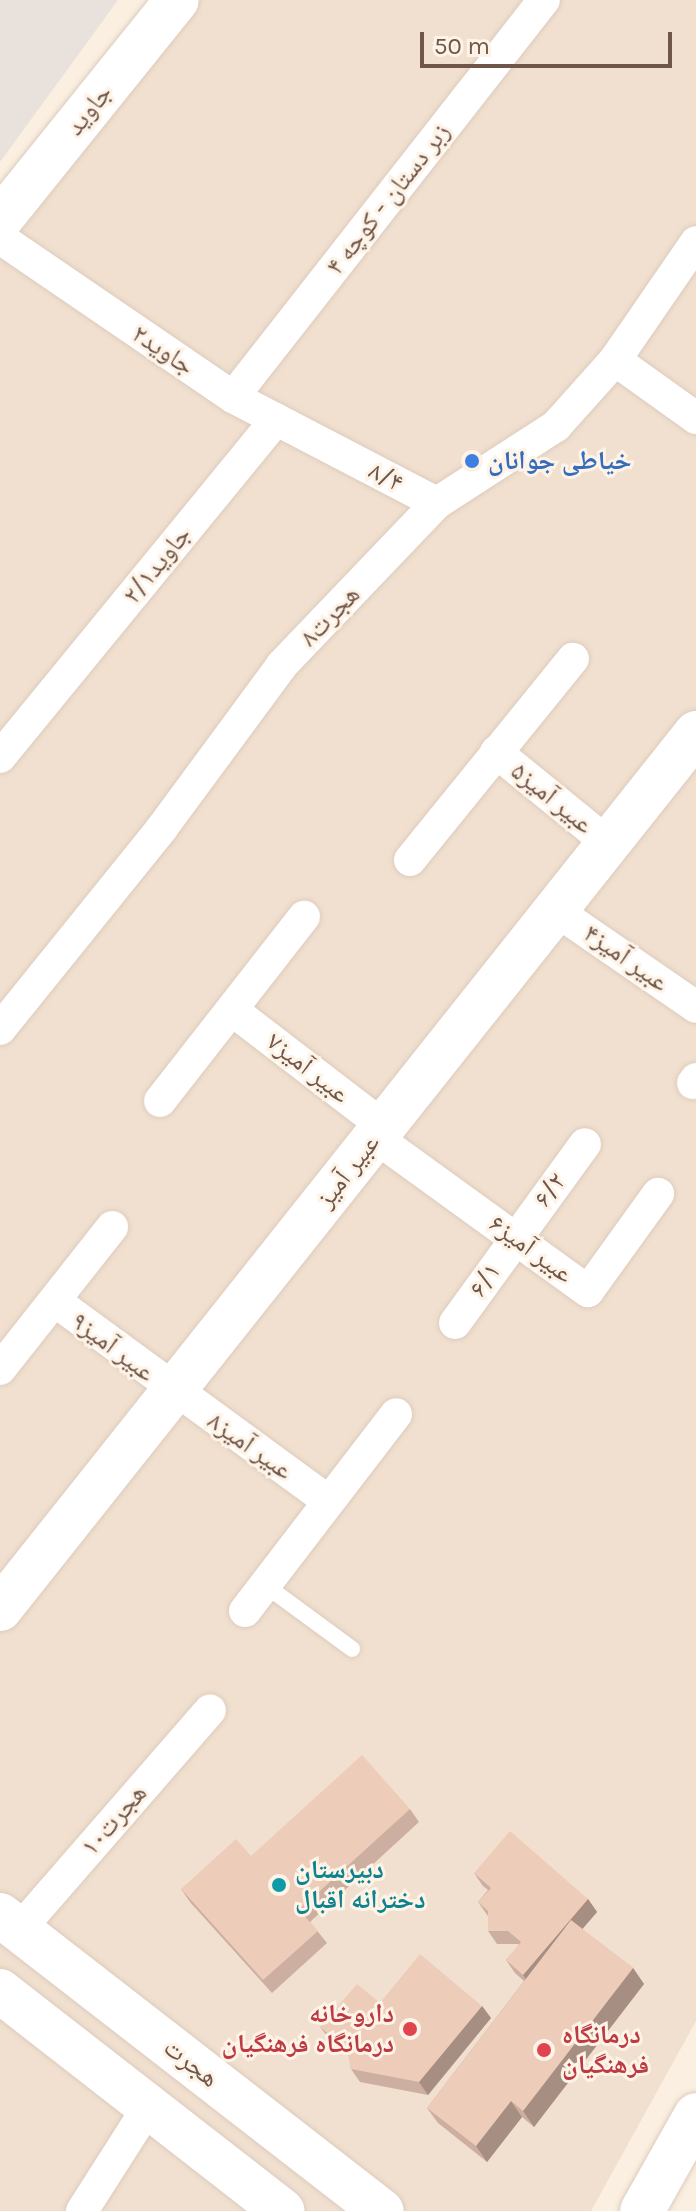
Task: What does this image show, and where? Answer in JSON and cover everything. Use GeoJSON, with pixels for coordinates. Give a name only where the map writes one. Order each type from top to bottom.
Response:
{"type":"FeatureCollection","features":[{"type":"Feature","properties":{"kind":"street","name":"جاوید"},"geometry":{"type":"LineString","coordinates":[[0,220],[177,0]]}},
{"type":"Feature","properties":{"kind":"street","name":"زبر دستان - کوچه ۴"},"geometry":{"type":"LineString","coordinates":[[233,397],[544,0]]}},
{"type":"Feature","properties":{"kind":"street","name":"۲جاوید"},"geometry":{"type":"LineString","coordinates":[[0,238],[233,397],[334,450]]}},
{"type":"Feature","properties":{"kind":"street","name":"هجرت۸"},"geometry":{"type":"LineString","coordinates":[[0,1029],[162,828],[282,665],[437,503],[556,426],[615,360],[696,242]]}},
{"type":"Feature","properties":{"kind":"street"},"geometry":{"type":"LineString","coordinates":[[615,360],[696,418]]}},
{"type":"Feature","properties":{"kind":"street","name":"۲/۱جاوید"},"geometry":{"type":"LineString","coordinates":[[0,757],[276,420]]}},
{"type":"Feature","properties":{"kind":"street","name":"۸/۴"},"geometry":{"type":"LineString","coordinates":[[334,450],[437,503]]}},
{"type":"Feature","properties":{"kind":"street"},"geometry":{"type":"LineString","coordinates":[[410,860],[573,659]]}},
{"type":"Feature","properties":{"kind":"street","name":"عبیر آمیز"},"geometry":{"type":"LineString","coordinates":[[0,1609],[696,733]]}},
{"type":"Feature","properties":{"kind":"street","name":"۵عبیر آمیز"},"geometry":{"type":"LineString","coordinates":[[496,752],[608,843]]}},
{"type":"Feature","properties":{"kind":"street","name":"۴عبیر آمیز"},"geometry":{"type":"LineString","coordinates":[[555,910],[696,1007]]}},
{"type":"Feature","properties":{"kind":"street"},"geometry":{"type":"LineString","coordinates":[[160,1101],[304,917]]}},
{"type":"Feature","properties":{"kind":"street","name":"۷عبیر آمیز"},"geometry":{"type":"LineString","coordinates":[[232,1010],[379,1132]]}},
{"type":"Feature","properties":{"kind":"street","name":"۶عبیر آمیز"},"geometry":{"type":"LineString","coordinates":[[379,1132],[588,1291],[658,1194]]}},
{"type":"Feature","properties":{"kind":"street","name":"۶/۲"},"geometry":{"type":"LineString","coordinates":[[516,1236],[585,1144]]}},
{"type":"Feature","properties":{"kind":"street"},"geometry":{"type":"LineString","coordinates":[[0,1369],[112,1227]]}},
{"type":"Feature","properties":{"kind":"street","name":"۶/۱"},"geometry":{"type":"LineString","coordinates":[[455,1323],[516,1236]]}},
{"type":"Feature","properties":{"kind":"street","name":"عبیر آمیز۹"},"geometry":{"type":"LineString","coordinates":[[55,1301],[172,1392]]}},
{"type":"Feature","properties":{"kind":"street","name":"۸عبیر آمیز"},"geometry":{"type":"LineString","coordinates":[[172,1392],[328,1501]]}},
{"type":"Feature","properties":{"kind":"street"},"geometry":{"type":"LineString","coordinates":[[245,1611],[396,1414]]}},
{"type":"Feature","properties":{"kind":"street","name":"هجرت۱۰"},"geometry":{"type":"LineString","coordinates":[[10,1923],[210,1710]]}},
{"type":"Feature","properties":{"kind":"street","name":"هجرت"},"geometry":{"type":"LineString","coordinates":[[10,1923],[382,2211]]}},
{"type":"Feature","properties":{"kind":"street"},"geometry":{"type":"LineString","coordinates":[[0,1991],[283,2211]]}},
{"type":"Feature","properties":{"kind":"street"},"geometry":{"type":"LineString","coordinates":[[82,2211],[149,2106]]}},
{"type":"Feature","properties":{"kind":"street"},"geometry":{"type":"LineString","coordinates":[[642,2211],[696,2115]]}},
{"type":"Feature","properties":{"kind":"lane"},"geometry":{"type":"LineString","coordinates":[[265,1585],[352,1649]]}},
{"type":"Feature","properties":{"kind":"shaded area"},"geometry":{"type":"Polygon","coordinates":[[[0,0],[118,0],[0,162],[0,0]]]}},
{"type":"Feature","properties":{"kind":"shaded area"},"geometry":{"type":"Polygon","coordinates":[[[190,0],[696,0],[696,2021],[591,2211],[0,2211],[0,255],[190,0]]]}},
{"type":"Feature","properties":{"kind":"building","name":"دبیرستان دخترانه اقبال"},"geometry":{"type":"Polygon","coordinates":[[[362,1755],[410,1809],[299,1910],[318,1931],[263,1980],[181,1889],[236,1839],[251,1856],[362,1755]]]}},
{"type":"Feature","properties":{"kind":"building"},"geometry":{"type":"Polygon","coordinates":[[[510,1831],[588,1899],[523,1975],[506,1960],[521,1942],[508,1931],[488,1931],[488,1911],[478,1902],[491,1888],[474,1873],[510,1831]]]}},
{"type":"Feature","properties":{"kind":"building","name":"درمانگاه فرهنگیان"},"geometry":{"type":"Polygon","coordinates":[[[571,1920],[633,1968],[523,2111],[511,2101],[476,2146],[427,2108],[571,1920]]]}},
{"type":"Feature","properties":{"kind":"building","name":"داروخانه درمانگاه فرهنگیان"},"geometry":{"type":"Polygon","coordinates":[[[420,1954],[482,2006],[419,2082],[351,2069],[347,2050],[320,2027],[357,1984],[380,2003],[420,1954]]]}},
{"type":"Feature","properties":{"kind":"place","name":"خیاطی جوانان"},"geometry":{"type":"Point","coordinates":[472,461]}},
{"type":"Feature","properties":{"kind":"place","name":"دبیرستان دخترانه اقبال"},"geometry":{"type":"Point","coordinates":[279,1885]}},
{"type":"Feature","properties":{"kind":"place","name":"داروخانه درمانگاه فرهنگیان"},"geometry":{"type":"Point","coordinates":[410,2029]}},
{"type":"Feature","properties":{"kind":"place","name":"درمانگاه فرهنگیان"},"geometry":{"type":"Point","coordinates":[544,2050]}}]}
